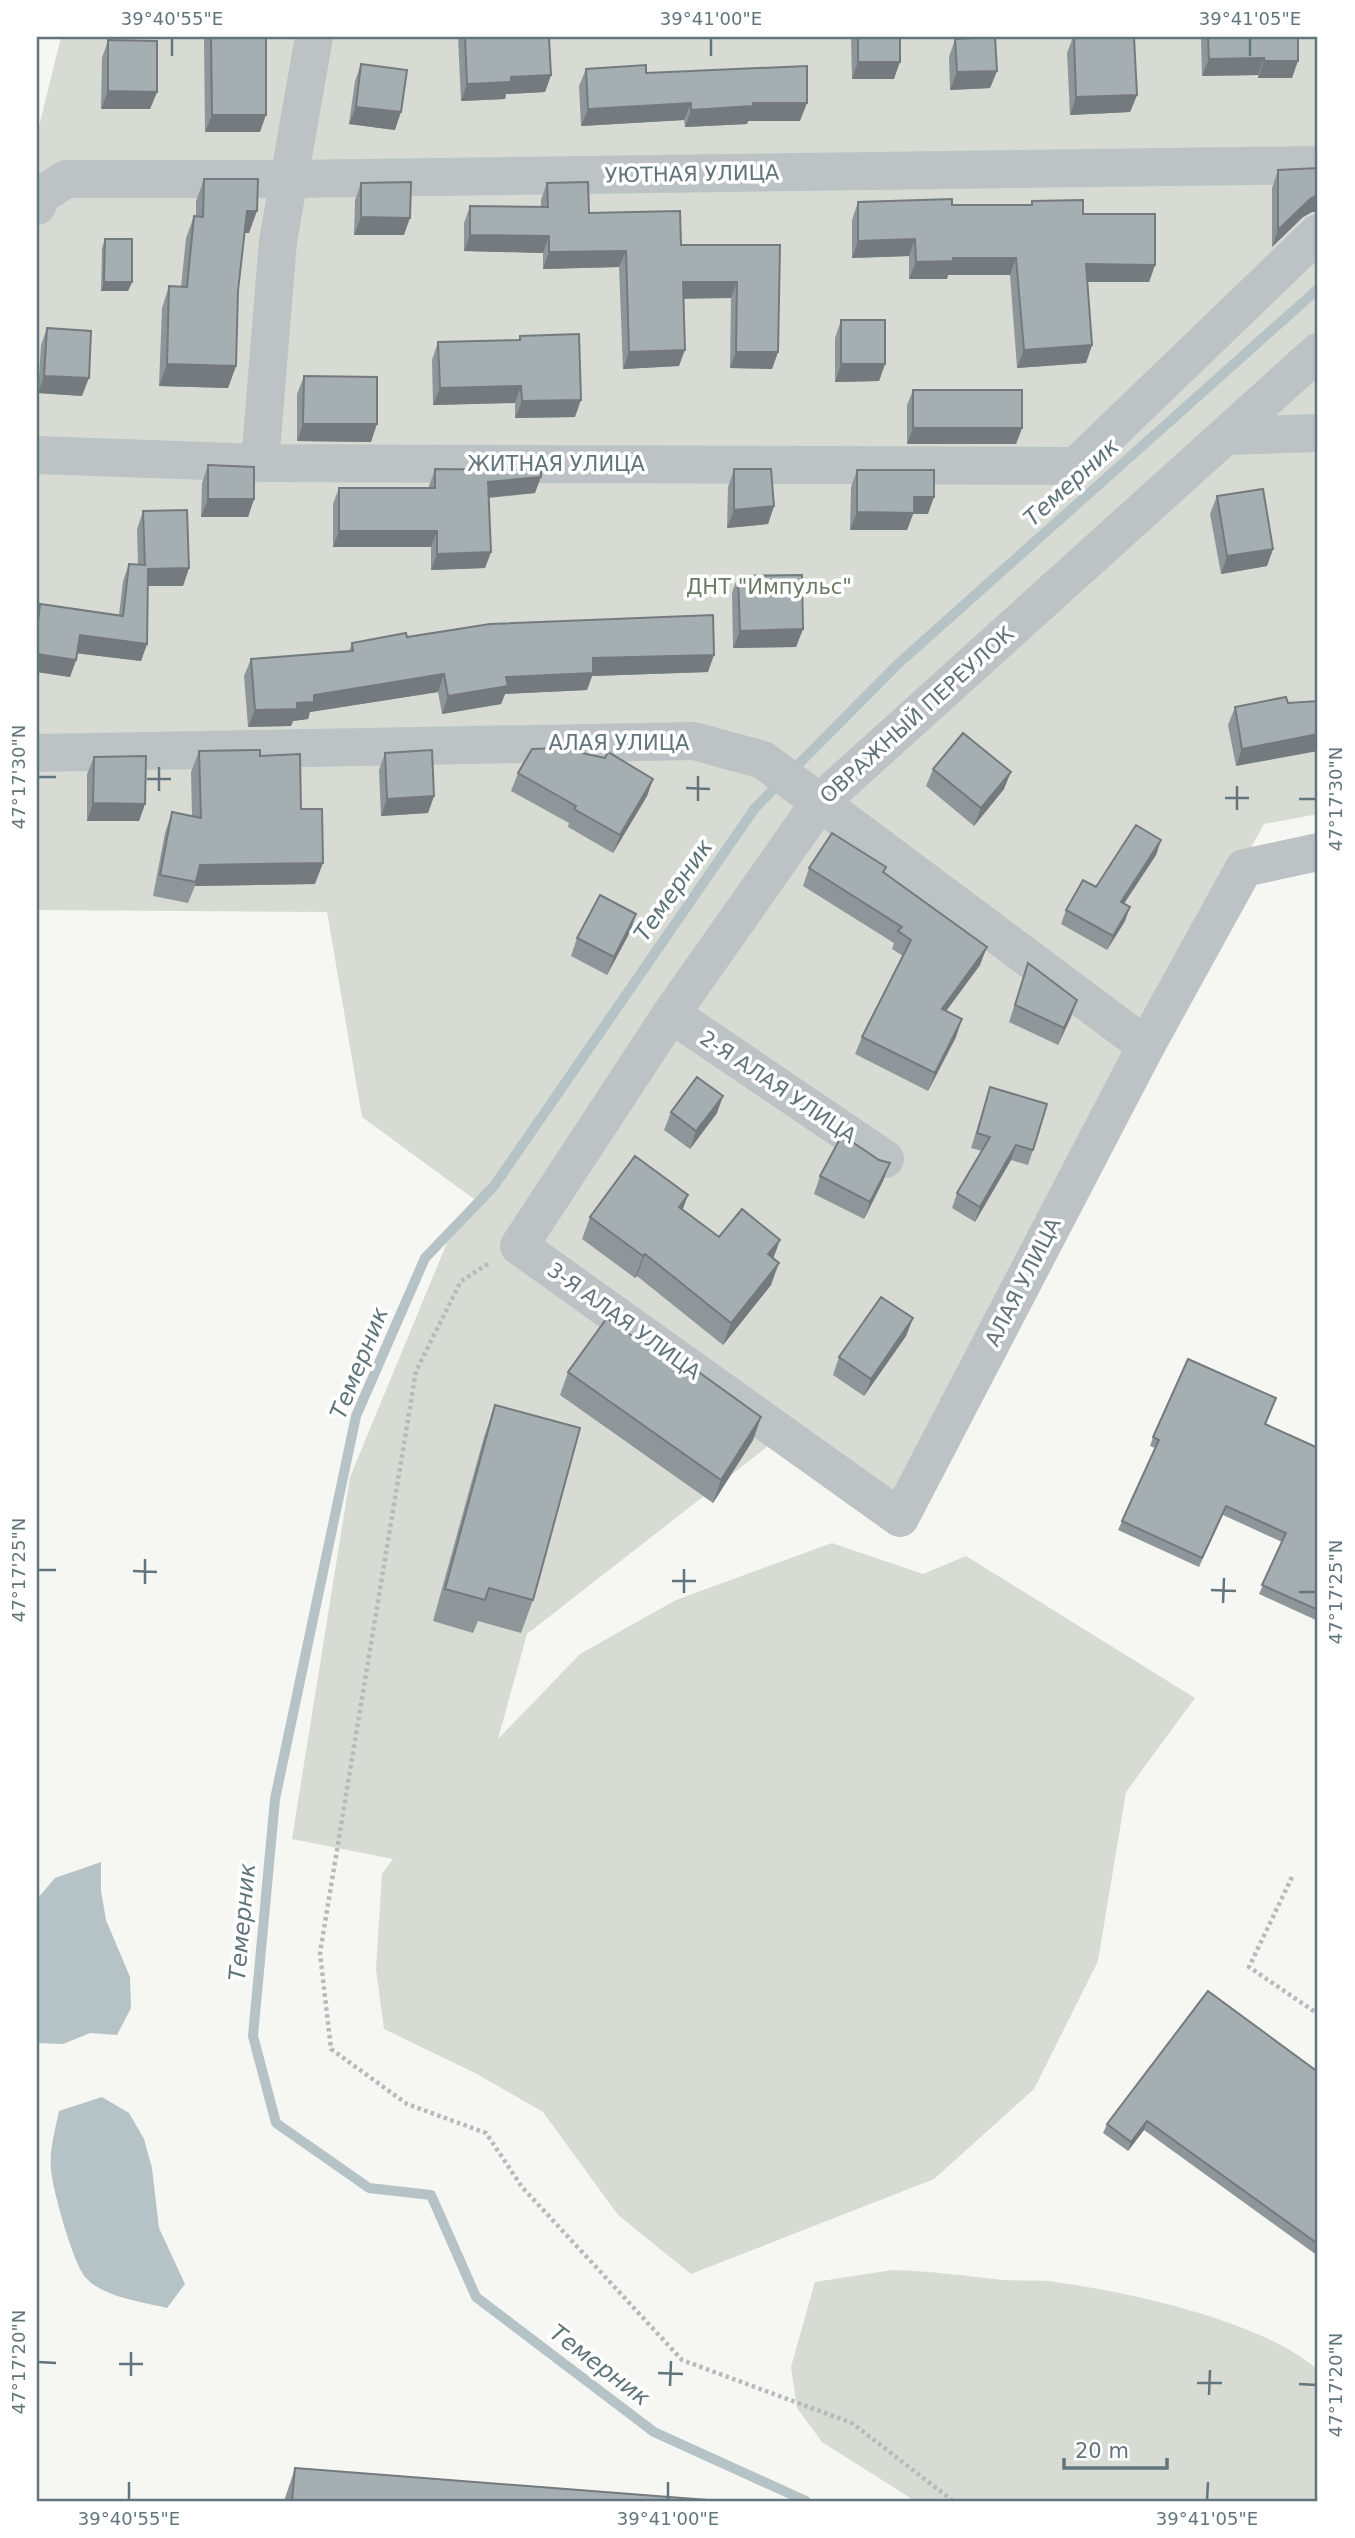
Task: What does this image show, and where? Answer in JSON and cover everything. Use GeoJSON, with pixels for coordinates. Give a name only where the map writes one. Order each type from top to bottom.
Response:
{"type":"FeatureCollection","features":[{"type":"Feature","properties":{"kind":"lane"},"geometry":{"type":"LineString","coordinates":[[260,463],[278,241],[314,37]]}},
{"type":"Feature","properties":{"kind":"lane","name":"УЮТНАЯ УЛИЦА"},"geometry":{"type":"LineString","coordinates":[[37,206],[40,197],[66,179],[290,179],[1318,165]]}},
{"type":"Feature","properties":{"kind":"lane","name":"ЖИТНАЯ УЛИЦА"},"geometry":{"type":"LineString","coordinates":[[37,455],[260,463],[1076,466],[1318,233]]}},
{"type":"Feature","properties":{"kind":"lane","name":"ОВРАЖНЫЙ ПЕРЕУЛОК"},"geometry":{"type":"LineString","coordinates":[[519,1246],[671,1014],[820,802],[1318,352]]}},
{"type":"Feature","properties":{"kind":"lane"},"geometry":{"type":"LineString","coordinates":[[1226,436],[1318,433]]}},
{"type":"Feature","properties":{"kind":"lane","name":"АЛАЯ УЛИЦА"},"geometry":{"type":"LineString","coordinates":[[37,753],[694,741],[763,760],[1146,1046]]}},
{"type":"Feature","properties":{"kind":"lane","name":"АЛАЯ УЛИЦА"},"geometry":{"type":"LineString","coordinates":[[900,1518],[1146,1046],[1244,868],[1318,852]]}},
{"type":"Feature","properties":{"kind":"lane","name":"2-Я АЛАЯ УЛИЦА"},"geometry":{"type":"LineString","coordinates":[[671,1014],[885,1159]]}},
{"type":"Feature","properties":{"kind":"lane","name":"3-Я АЛАЯ УЛИЦА"},"geometry":{"type":"LineString","coordinates":[[519,1246],[900,1518]]}},
{"type":"Feature","properties":{"kind":"path"},"geometry":{"type":"LineString","coordinates":[[519,1246],[461,1281],[416,1371],[320,1953],[331,2049],[407,2104],[486,2133],[522,2187],[682,2360],[852,2423],[953,2501]]}},
{"type":"Feature","properties":{"kind":"path"},"geometry":{"type":"LineString","coordinates":[[1292,1877],[1249,1967],[1318,2014]]}},
{"type":"Feature","properties":{"kind":"green space","name":"ДНТ \"Импульс\""},"geometry":{"type":"Polygon","coordinates":[[[61,37],[1318,37],[1318,814],[1264,824],[888,1504],[786,1432],[527,1634],[498,1739],[580,1654],[676,1600],[832,1543],[923,1574],[966,1556],[1195,1698],[1126,1792],[1098,1961],[1034,2089],[934,2179],[691,2274],[618,2215],[543,2112],[477,2074],[384,2029],[376,1969],[382,1874],[393,1859],[292,1839],[350,1477],[449,1238],[478,1202],[362,1117],[327,912],[37,910],[37,135],[61,37]]]}},
{"type":"Feature","properties":{"kind":"green space"},"geometry":{"type":"Polygon","coordinates":[[[892,2270],[1047,2281],[1112,2292],[1227,2322],[1294,2352],[1318,2370],[1318,2501],[915,2501],[822,2442],[797,2408],[791,2367],[815,2282],[892,2270]]]}},
{"type":"Feature","properties":{"kind":"shaded area"},"geometry":{"type":"Polygon","coordinates":[[[101,1862],[101,1891],[106,1920],[130,1977],[131,2008],[117,2035],[90,2033],[63,2044],[37,2043],[37,1899],[55,1878],[101,1862]]]}},
{"type":"Feature","properties":{"kind":"shaded area"},"geometry":{"type":"Polygon","coordinates":[[[102,2097],[129,2113],[144,2139],[152,2168],[159,2228],[185,2284],[167,2308],[124,2298],[93,2284],[86,2278],[75,2258],[64,2226],[55,2194],[51,2163],[59,2111],[102,2097]]]}},
{"type":"Feature","properties":{"kind":"building"},"geometry":{"type":"Polygon","coordinates":[[[211,37],[266,37],[266,115],[212,115],[211,37]]]}},
{"type":"Feature","properties":{"kind":"building"},"geometry":{"type":"Polygon","coordinates":[[[465,37],[549,37],[551,75],[511,77],[511,82],[467,84],[465,37]]]}},
{"type":"Feature","properties":{"kind":"building"},"geometry":{"type":"Polygon","coordinates":[[[858,37],[900,37],[900,62],[858,62],[858,37]]]}},
{"type":"Feature","properties":{"kind":"building"},"geometry":{"type":"Polygon","coordinates":[[[995,37],[997,71],[957,72],[955,39],[995,37]]]}},
{"type":"Feature","properties":{"kind":"building"},"geometry":{"type":"Polygon","coordinates":[[[1074,37],[1134,37],[1137,95],[1076,97],[1074,37]]]}},
{"type":"Feature","properties":{"kind":"building"},"geometry":{"type":"Polygon","coordinates":[[[1208,37],[1298,37],[1298,61],[1264,61],[1264,58],[1209,59],[1208,37]]]}},
{"type":"Feature","properties":{"kind":"building"},"geometry":{"type":"Polygon","coordinates":[[[108,40],[157,41],[157,92],[108,91],[108,40]]]}},
{"type":"Feature","properties":{"kind":"building"},"geometry":{"type":"Polygon","coordinates":[[[361,64],[407,70],[401,112],[356,107],[361,64]]]}},
{"type":"Feature","properties":{"kind":"building"},"geometry":{"type":"Polygon","coordinates":[[[646,65],[646,73],[807,66],[807,103],[753,103],[753,106],[691,110],[691,103],[588,109],[586,69],[646,65]]]}},
{"type":"Feature","properties":{"kind":"building"},"geometry":{"type":"Polygon","coordinates":[[[1318,168],[1318,195],[1310,199],[1278,230],[1278,170],[1318,168]]]}},
{"type":"Feature","properties":{"kind":"building"},"geometry":{"type":"Polygon","coordinates":[[[204,179],[258,179],[257,211],[247,211],[238,291],[236,366],[167,364],[169,286],[187,287],[194,216],[203,217],[204,179]]]}},
{"type":"Feature","properties":{"kind":"building"},"geometry":{"type":"Polygon","coordinates":[[[411,182],[410,218],[361,217],[361,183],[411,182]]]}},
{"type":"Feature","properties":{"kind":"building"},"geometry":{"type":"Polygon","coordinates":[[[588,182],[589,213],[680,211],[681,245],[780,245],[778,352],[736,352],[737,282],[683,282],[685,350],[629,352],[626,251],[549,252],[549,236],[470,235],[470,206],[548,207],[547,183],[588,182]]]}},
{"type":"Feature","properties":{"kind":"building"},"geometry":{"type":"Polygon","coordinates":[[[952,199],[952,205],[1032,205],[1032,201],[1083,200],[1083,214],[1155,214],[1155,265],[1086,264],[1092,345],[1024,350],[1016,258],[953,258],[953,261],[916,262],[915,239],[858,241],[858,202],[952,199]]]}},
{"type":"Feature","properties":{"kind":"building"},"geometry":{"type":"Polygon","coordinates":[[[105,239],[132,239],[132,282],[104,282],[105,239]]]}},
{"type":"Feature","properties":{"kind":"building"},"geometry":{"type":"Polygon","coordinates":[[[841,320],[885,320],[885,364],[841,364],[841,320]]]}},
{"type":"Feature","properties":{"kind":"building"},"geometry":{"type":"Polygon","coordinates":[[[47,328],[91,331],[89,378],[44,376],[47,328]]]}},
{"type":"Feature","properties":{"kind":"building"},"geometry":{"type":"Polygon","coordinates":[[[579,334],[581,400],[522,401],[521,386],[440,388],[438,342],[520,340],[520,336],[579,334]]]}},
{"type":"Feature","properties":{"kind":"building"},"geometry":{"type":"Polygon","coordinates":[[[304,376],[377,377],[377,424],[303,424],[304,376]]]}},
{"type":"Feature","properties":{"kind":"building"},"geometry":{"type":"Polygon","coordinates":[[[913,390],[1022,390],[1022,428],[913,428],[913,390]]]}},
{"type":"Feature","properties":{"kind":"building"},"geometry":{"type":"Polygon","coordinates":[[[208,465],[254,467],[254,499],[208,499],[208,465]]]}},
{"type":"Feature","properties":{"kind":"building"},"geometry":{"type":"Polygon","coordinates":[[[435,469],[541,470],[541,477],[488,482],[491,552],[437,554],[437,531],[339,531],[339,488],[435,488],[435,469]]]}},
{"type":"Feature","properties":{"kind":"building"},"geometry":{"type":"Polygon","coordinates":[[[734,469],[771,469],[774,506],[734,510],[734,469]]]}},
{"type":"Feature","properties":{"kind":"building"},"geometry":{"type":"Polygon","coordinates":[[[857,470],[934,470],[934,497],[914,497],[914,513],[857,512],[857,470]]]}},
{"type":"Feature","properties":{"kind":"building"},"geometry":{"type":"Polygon","coordinates":[[[1263,489],[1273,549],[1227,556],[1217,496],[1263,489]]]}},
{"type":"Feature","properties":{"kind":"building"},"geometry":{"type":"Polygon","coordinates":[[[187,510],[189,568],[148,569],[147,644],[80,635],[76,660],[37,654],[40,604],[123,616],[129,564],[145,565],[143,511],[187,510]]]}},
{"type":"Feature","properties":{"kind":"building"},"geometry":{"type":"Polygon","coordinates":[[[802,575],[803,629],[740,631],[738,576],[802,575]]]}},
{"type":"Feature","properties":{"kind":"building"},"geometry":{"type":"Polygon","coordinates":[[[713,615],[714,655],[593,658],[593,673],[506,677],[508,686],[448,696],[444,674],[314,695],[314,702],[297,703],[297,709],[255,710],[251,659],[353,651],[352,643],[406,633],[407,637],[490,624],[713,615]]]}},
{"type":"Feature","properties":{"kind":"building"},"geometry":{"type":"Polygon","coordinates":[[[1286,697],[1288,703],[1318,701],[1318,734],[1242,749],[1235,707],[1286,697]]]}},
{"type":"Feature","properties":{"kind":"building"},"geometry":{"type":"Polygon","coordinates":[[[963,733],[1011,772],[981,808],[933,769],[963,733]]]}},
{"type":"Feature","properties":{"kind":"building"},"geometry":{"type":"Polygon","coordinates":[[[559,748],[605,758],[608,752],[653,779],[620,835],[518,773],[532,749],[559,748]]]}},
{"type":"Feature","properties":{"kind":"building"},"geometry":{"type":"Polygon","coordinates":[[[260,750],[260,756],[300,754],[301,809],[322,809],[323,863],[200,865],[196,882],[160,875],[172,812],[201,818],[199,751],[260,750]]]}},
{"type":"Feature","properties":{"kind":"building"},"geometry":{"type":"Polygon","coordinates":[[[432,750],[434,796],[387,799],[385,753],[432,750]]]}},
{"type":"Feature","properties":{"kind":"building"},"geometry":{"type":"Polygon","coordinates":[[[146,756],[145,804],[93,803],[94,757],[146,756]]]}},
{"type":"Feature","properties":{"kind":"building"},"geometry":{"type":"Polygon","coordinates":[[[1136,825],[1161,840],[1121,902],[1130,907],[1113,936],[1066,910],[1083,880],[1096,887],[1136,825]]]}},
{"type":"Feature","properties":{"kind":"building"},"geometry":{"type":"Polygon","coordinates":[[[832,833],[886,867],[883,872],[987,947],[942,1009],[962,1019],[935,1073],[862,1037],[911,940],[898,931],[902,927],[809,868],[832,833]]]}},
{"type":"Feature","properties":{"kind":"building"},"geometry":{"type":"Polygon","coordinates":[[[600,895],[636,914],[614,957],[577,938],[600,895]]]}},
{"type":"Feature","properties":{"kind":"building"},"geometry":{"type":"Polygon","coordinates":[[[1028,963],[1077,1000],[1064,1028],[1015,1005],[1028,963]]]}},
{"type":"Feature","properties":{"kind":"building"},"geometry":{"type":"Polygon","coordinates":[[[697,1077],[723,1096],[696,1131],[671,1112],[697,1077]]]}},
{"type":"Feature","properties":{"kind":"building"},"geometry":{"type":"Polygon","coordinates":[[[990,1087],[1047,1104],[1033,1150],[1016,1145],[980,1207],[957,1193],[990,1137],[977,1133],[990,1087]]]}},
{"type":"Feature","properties":{"kind":"building"},"geometry":{"type":"Polygon","coordinates":[[[842,1135],[879,1160],[890,1163],[870,1202],[820,1176],[842,1135]]]}},
{"type":"Feature","properties":{"kind":"building"},"geometry":{"type":"Polygon","coordinates":[[[635,1156],[688,1195],[679,1207],[719,1237],[742,1209],[780,1240],[768,1254],[779,1263],[731,1323],[645,1254],[643,1256],[590,1217],[635,1156]]]}},
{"type":"Feature","properties":{"kind":"building"},"geometry":{"type":"Polygon","coordinates":[[[881,1297],[913,1318],[871,1379],[839,1357],[881,1297]]]}},
{"type":"Feature","properties":{"kind":"building"},"geometry":{"type":"Polygon","coordinates":[[[607,1318],[681,1371],[686,1363],[761,1417],[721,1480],[568,1372],[607,1318]]]}},
{"type":"Feature","properties":{"kind":"building"},"geometry":{"type":"Polygon","coordinates":[[[1188,1359],[1276,1398],[1265,1424],[1318,1448],[1318,1610],[1262,1585],[1286,1533],[1226,1506],[1202,1558],[1122,1521],[1159,1440],[1153,1437],[1188,1359]]]}},
{"type":"Feature","properties":{"kind":"building"},"geometry":{"type":"Polygon","coordinates":[[[495,1405],[580,1428],[533,1600],[489,1588],[485,1600],[445,1589],[495,1405]]]}},
{"type":"Feature","properties":{"kind":"building"},"geometry":{"type":"Polygon","coordinates":[[[1208,1991],[1318,2072],[1318,2244],[1147,2121],[1131,2142],[1107,2124],[1208,1991]]]}},
{"type":"Feature","properties":{"kind":"building"},"geometry":{"type":"Polygon","coordinates":[[[295,2468],[721,2501],[292,2501],[295,2468]]]}},
{"type":"Feature","properties":{"kind":"waterway","name":"Темерник"},"geometry":{"type":"LineString","coordinates":[[806,2501],[654,2432],[476,2297],[431,2195],[369,2188],[276,2123],[253,2036],[275,1799],[356,1416],[425,1258],[494,1186],[755,808],[899,663],[1318,289]]}}]}
